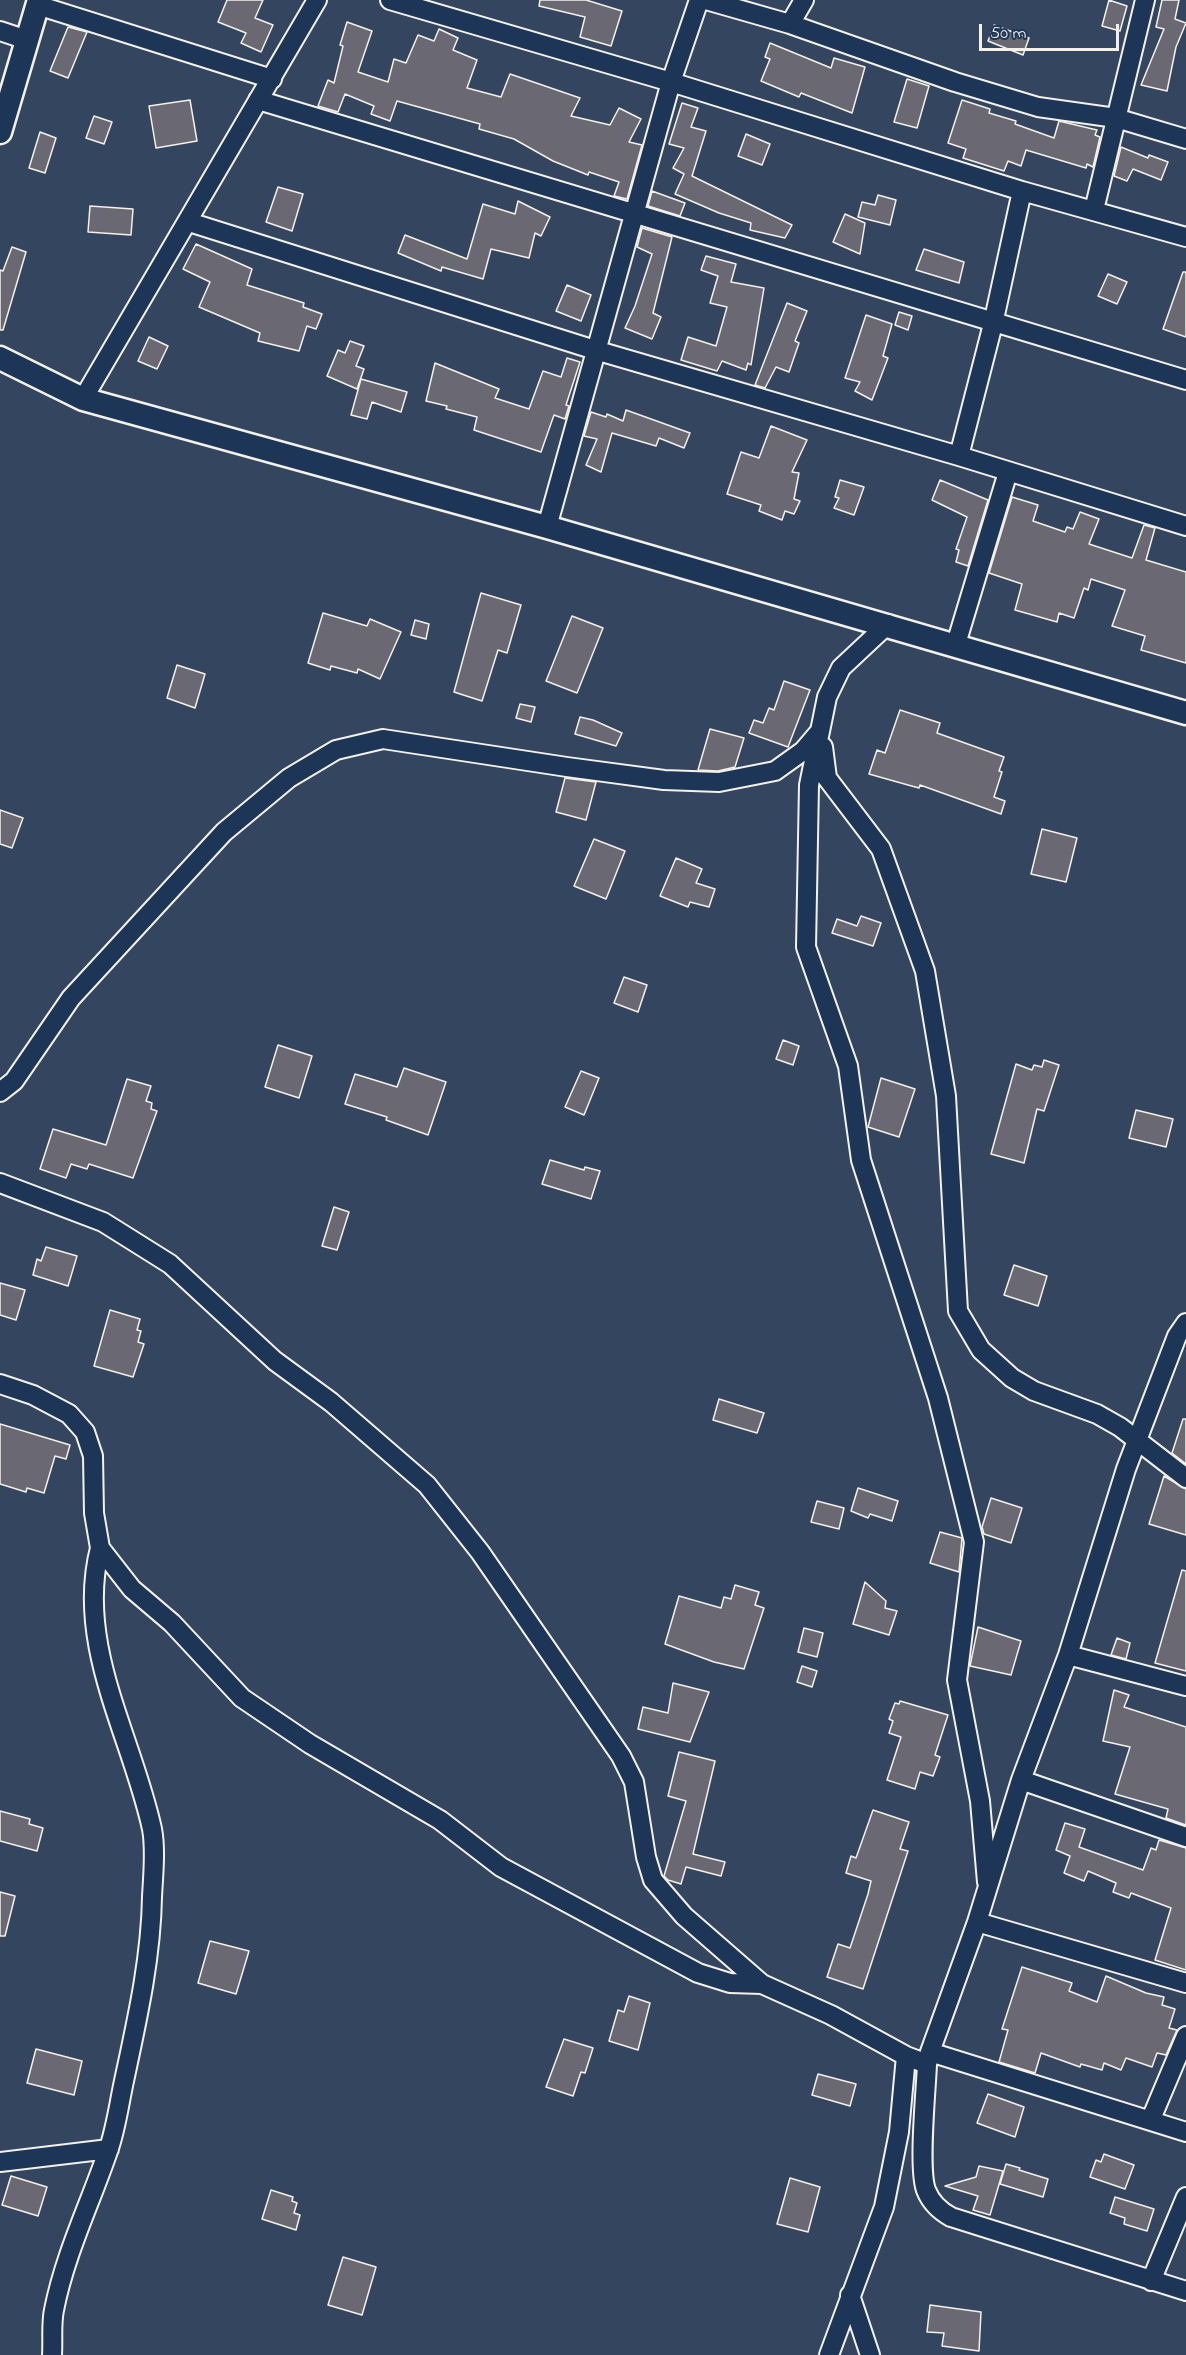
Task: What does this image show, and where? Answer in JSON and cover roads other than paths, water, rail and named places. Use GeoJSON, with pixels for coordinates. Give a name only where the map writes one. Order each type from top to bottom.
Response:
{"type":"FeatureCollection","features":[{"type":"Feature","properties":{"kind":"street"},"geometry":{"type":"LineString","coordinates":[[83,399],[189,222],[317,0]]}},
{"type":"Feature","properties":{"kind":"street"},"geometry":{"type":"LineString","coordinates":[[390,0],[671,82],[1022,191],[1186,237]]}},
{"type":"Feature","properties":{"kind":"street"},"geometry":{"type":"LineString","coordinates":[[547,527],[671,82],[699,0]]}},
{"type":"Feature","properties":{"kind":"street"},"geometry":{"type":"LineString","coordinates":[[706,0],[790,24],[955,82],[1038,107],[1116,118],[1186,139]]}},
{"type":"Feature","properties":{"kind":"street"},"geometry":{"type":"LineString","coordinates":[[790,24],[804,0]]}},
{"type":"Feature","properties":{"kind":"street"},"geometry":{"type":"LineString","coordinates":[[1094,210],[1145,0]]}},
{"type":"Feature","properties":{"kind":"street"},"geometry":{"type":"LineString","coordinates":[[0,132],[38,3],[272,79]]}},
{"type":"Feature","properties":{"kind":"street"},"geometry":{"type":"LineString","coordinates":[[0,31],[27,40]]}},
{"type":"Feature","properties":{"kind":"street"},"geometry":{"type":"LineString","coordinates":[[258,100],[993,324],[1186,380]]}},
{"type":"Feature","properties":{"kind":"street"},"geometry":{"type":"LineString","coordinates":[[958,456],[993,324],[1022,191]]}},
{"type":"Feature","properties":{"kind":"street"},"geometry":{"type":"LineString","coordinates":[[189,222],[595,350],[958,456],[1186,526]]}},
{"type":"Feature","properties":{"kind":"street"},"geometry":{"type":"LineString","coordinates":[[0,358],[83,399],[888,624],[1186,713]]}},
{"type":"Feature","properties":{"kind":"street"},"geometry":{"type":"LineString","coordinates":[[956,644],[1008,472]]}},
{"type":"Feature","properties":{"kind":"street"},"geometry":{"type":"LineString","coordinates":[[888,624],[860,647],[841,668],[827,697],[809,785],[806,947],[848,1066],[861,1160],[938,1398],[974,1542],[957,1680],[980,1801],[987,1882]]}},
{"type":"Feature","properties":{"kind":"street"},"geometry":{"type":"LineString","coordinates":[[0,1092],[14,1081],[71,998],[224,832],[290,778],[336,750],[383,738],[664,780],[719,782],[775,771],[803,751],[822,730]]}},
{"type":"Feature","properties":{"kind":"street"},"geometry":{"type":"LineString","coordinates":[[822,730],[827,778],[881,849],[925,971],[946,1096],[958,1311],[981,1350],[1012,1378],[1034,1391],[1097,1414],[1120,1427],[1186,1478]]}},
{"type":"Feature","properties":{"kind":"street"},"geometry":{"type":"LineString","coordinates":[[0,1183],[103,1222],[170,1264],[275,1361],[331,1402],[426,1485],[480,1552],[621,1756],[634,1782],[640,1804],[646,1857],[653,1880],[684,1916],[762,1984],[831,2014],[906,2056],[929,2058],[1151,2120],[1186,2132]]}},
{"type":"Feature","properties":{"kind":"street"},"geometry":{"type":"LineString","coordinates":[[1186,1323],[1177,1336],[1138,1443],[1126,1469],[1068,1655],[1020,1780],[987,1882],[977,1922],[929,2058],[924,2179],[926,2189],[935,2205],[951,2217],[1186,2291]]}},
{"type":"Feature","properties":{"kind":"street"},"geometry":{"type":"LineString","coordinates":[[0,1384],[33,1395],[69,1414],[85,1431],[93,1456],[94,1513],[100,1548],[94,1573],[93,1624],[110,1695],[131,1752],[153,1832],[153,1898],[148,1958],[109,2149],[66,2258],[53,2312],[52,2355]]}},
{"type":"Feature","properties":{"kind":"street"},"geometry":{"type":"LineString","coordinates":[[100,1548],[132,1589],[172,1623],[242,1698],[310,1744],[440,1820],[501,1867],[688,1968],[730,1983],[762,1984]]}},
{"type":"Feature","properties":{"kind":"street"},"geometry":{"type":"LineString","coordinates":[[1068,1655],[1186,1686]]}},
{"type":"Feature","properties":{"kind":"street"},"geometry":{"type":"LineString","coordinates":[[1020,1780],[1186,1837]]}},
{"type":"Feature","properties":{"kind":"street"},"geometry":{"type":"LineString","coordinates":[[977,1922],[1186,1983]]}},
{"type":"Feature","properties":{"kind":"street"},"geometry":{"type":"LineString","coordinates":[[1151,2120],[1186,2036]]}},
{"type":"Feature","properties":{"kind":"street"},"geometry":{"type":"LineString","coordinates":[[829,2355],[884,2207],[898,2132],[906,2056]]}},
{"type":"Feature","properties":{"kind":"street"},"geometry":{"type":"LineString","coordinates":[[0,2162],[109,2149]]}},
{"type":"Feature","properties":{"kind":"street"},"geometry":{"type":"LineString","coordinates":[[1151,2281],[1186,2197]]}},
{"type":"Feature","properties":{"kind":"street"},"geometry":{"type":"LineString","coordinates":[[850,2295],[870,2355]]}}]}
